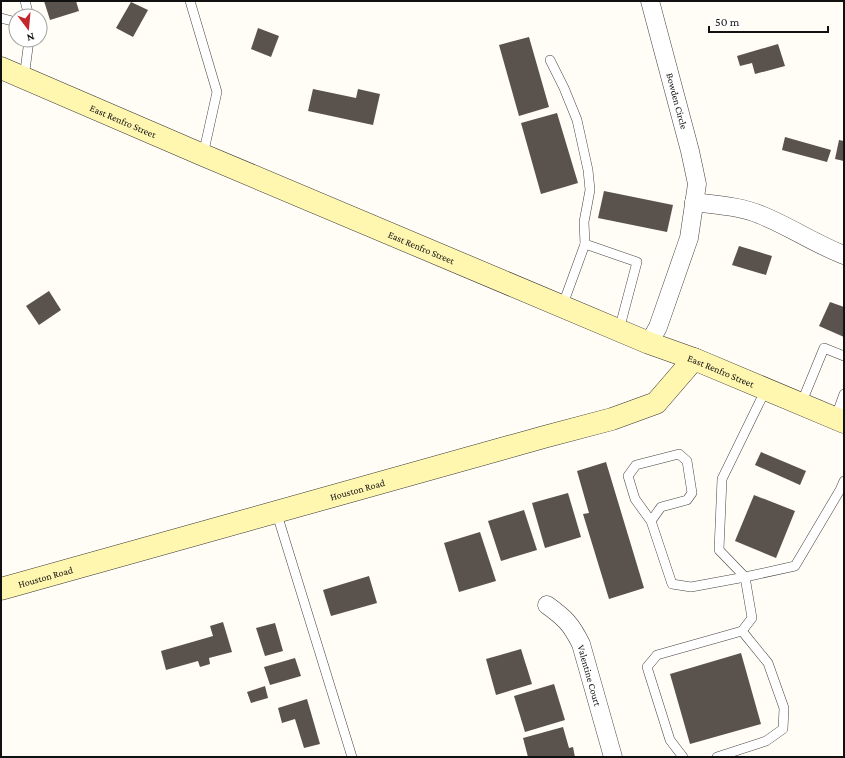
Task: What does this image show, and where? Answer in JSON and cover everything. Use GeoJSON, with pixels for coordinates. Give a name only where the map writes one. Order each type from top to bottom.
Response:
{"type":"FeatureCollection","features":[{"type":"Feature","properties":{"kind":"main road","name":"East Renfro Street"},"geometry":{"type":"LineString","coordinates":[[1,68],[562,307],[649,343],[694,359],[840,421]]}},
{"type":"Feature","properties":{"kind":"main road","name":"Houston Road"},"geometry":{"type":"LineString","coordinates":[[1,588],[544,437],[612,420],[656,403],[694,359]]}},
{"type":"Feature","properties":{"kind":"street","name":"Bowden Circle"},"geometry":{"type":"LineString","coordinates":[[649,343],[658,327],[689,238],[697,184],[690,151],[650,1]]}},
{"type":"Feature","properties":{"kind":"street"},"geometry":{"type":"LineString","coordinates":[[694,202],[735,208],[760,214],[828,249],[844,255]]}},
{"type":"Feature","properties":{"kind":"street","name":"Valentine Court"},"geometry":{"type":"LineString","coordinates":[[548,605],[563,616],[572,627],[580,644],[613,757]]}},
{"type":"Feature","properties":{"kind":"lane"},"geometry":{"type":"LineString","coordinates":[[190,1],[217,92],[203,155]]}},
{"type":"Feature","properties":{"kind":"lane"},"geometry":{"type":"LineString","coordinates":[[24,78],[28,48]]}},
{"type":"Feature","properties":{"kind":"lane"},"geometry":{"type":"LineString","coordinates":[[550,60],[564,88],[577,120],[588,170],[590,190],[584,222],[585,244],[562,307]]}},
{"type":"Feature","properties":{"kind":"lane"},"geometry":{"type":"LineString","coordinates":[[585,244],[637,262],[619,330]]}},
{"type":"Feature","properties":{"kind":"lane"},"geometry":{"type":"LineString","coordinates":[[801,404],[824,348],[844,356]]}},
{"type":"Feature","properties":{"kind":"lane"},"geometry":{"type":"LineString","coordinates":[[683,757],[670,740],[647,667],[657,655],[742,632],[752,618],[745,577],[718,550],[722,479],[766,389]]}},
{"type":"Feature","properties":{"kind":"lane"},"geometry":{"type":"LineString","coordinates":[[840,421],[844,394]]}},
{"type":"Feature","properties":{"kind":"lane"},"geometry":{"type":"LineString","coordinates":[[650,521],[661,507],[687,500],[692,493],[687,461],[679,454],[636,465],[628,476],[635,499],[650,521],[672,584],[691,586],[745,577],[796,566],[840,499],[844,481]]}},
{"type":"Feature","properties":{"kind":"lane"},"geometry":{"type":"LineString","coordinates":[[276,511],[352,757]]}},
{"type":"Feature","properties":{"kind":"lane"},"geometry":{"type":"LineString","coordinates":[[717,757],[766,741],[783,729],[784,708],[768,663],[742,632]]}},
{"type":"Feature","properties":{"kind":"building"},"geometry":{"type":"Polygon","coordinates":[[[44,1],[76,1],[79,11],[50,20],[48,8],[46,8],[44,1]]]}},
{"type":"Feature","properties":{"kind":"building"},"geometry":{"type":"Polygon","coordinates":[[[131,2],[148,10],[133,37],[116,28],[131,2]]]}},
{"type":"Feature","properties":{"kind":"building"},"geometry":{"type":"Polygon","coordinates":[[[258,28],[279,36],[271,57],[251,49],[258,28]]]}},
{"type":"Feature","properties":{"kind":"building"},"geometry":{"type":"Polygon","coordinates":[[[529,37],[549,107],[519,116],[499,45],[529,37]]]}},
{"type":"Feature","properties":{"kind":"building"},"geometry":{"type":"Polygon","coordinates":[[[778,44],[785,66],[755,74],[752,63],[740,66],[737,56],[778,44]]]}},
{"type":"Feature","properties":{"kind":"building"},"geometry":{"type":"Polygon","coordinates":[[[313,89],[356,98],[358,89],[380,94],[373,125],[308,111],[313,89]]]}},
{"type":"Feature","properties":{"kind":"building"},"geometry":{"type":"Polygon","coordinates":[[[557,113],[578,183],[541,194],[521,123],[557,113]]]}},
{"type":"Feature","properties":{"kind":"building"},"geometry":{"type":"Polygon","coordinates":[[[785,137],[831,150],[827,162],[782,150],[785,137]]]}},
{"type":"Feature","properties":{"kind":"building"},"geometry":{"type":"Polygon","coordinates":[[[839,140],[844,141],[844,161],[835,159],[839,140]]]}},
{"type":"Feature","properties":{"kind":"building"},"geometry":{"type":"Polygon","coordinates":[[[604,191],[673,205],[667,232],[598,218],[604,191]]]}},
{"type":"Feature","properties":{"kind":"building"},"geometry":{"type":"Polygon","coordinates":[[[739,246],[772,256],[766,275],[732,265],[739,246]]]}},
{"type":"Feature","properties":{"kind":"building"},"geometry":{"type":"Polygon","coordinates":[[[49,291],[61,310],[39,325],[26,306],[49,291]]]}},
{"type":"Feature","properties":{"kind":"building"},"geometry":{"type":"Polygon","coordinates":[[[830,302],[844,307],[844,337],[819,326],[830,302]]]}},
{"type":"Feature","properties":{"kind":"building"},"geometry":{"type":"Polygon","coordinates":[[[761,452],[806,471],[800,485],[755,465],[761,452]]]}},
{"type":"Feature","properties":{"kind":"building"},"geometry":{"type":"Polygon","coordinates":[[[606,462],[644,588],[609,599],[583,514],[589,513],[577,471],[606,462]]]}},
{"type":"Feature","properties":{"kind":"building"},"geometry":{"type":"Polygon","coordinates":[[[568,493],[581,537],[545,548],[532,503],[568,493]]]}},
{"type":"Feature","properties":{"kind":"building"},"geometry":{"type":"Polygon","coordinates":[[[754,495],[795,511],[776,558],[735,541],[754,495]]]}},
{"type":"Feature","properties":{"kind":"building"},"geometry":{"type":"Polygon","coordinates":[[[524,510],[537,550],[501,561],[488,521],[524,510]]]}},
{"type":"Feature","properties":{"kind":"building"},"geometry":{"type":"Polygon","coordinates":[[[480,532],[496,581],[459,592],[444,543],[480,532]]]}},
{"type":"Feature","properties":{"kind":"building"},"geometry":{"type":"Polygon","coordinates":[[[369,576],[377,603],[331,616],[323,590],[369,576]]]}},
{"type":"Feature","properties":{"kind":"building"},"geometry":{"type":"Polygon","coordinates":[[[223,622],[232,652],[209,658],[210,664],[200,667],[198,661],[166,670],[161,651],[213,636],[210,626],[223,622]]]}},
{"type":"Feature","properties":{"kind":"building"},"geometry":{"type":"Polygon","coordinates":[[[275,623],[283,651],[265,656],[256,628],[275,623]]]}},
{"type":"Feature","properties":{"kind":"building"},"geometry":{"type":"Polygon","coordinates":[[[521,649],[532,684],[496,695],[486,659],[521,649]]]}},
{"type":"Feature","properties":{"kind":"building"},"geometry":{"type":"Polygon","coordinates":[[[741,653],[761,724],[690,744],[670,674],[741,653]]]}},
{"type":"Feature","properties":{"kind":"building"},"geometry":{"type":"Polygon","coordinates":[[[295,658],[301,676],[270,685],[264,667],[295,658]]]}},
{"type":"Feature","properties":{"kind":"building"},"geometry":{"type":"Polygon","coordinates":[[[554,684],[565,720],[525,732],[514,696],[554,684]]]}},
{"type":"Feature","properties":{"kind":"building"},"geometry":{"type":"Polygon","coordinates":[[[265,686],[268,698],[251,703],[247,692],[265,686]]]}},
{"type":"Feature","properties":{"kind":"building"},"geometry":{"type":"Polygon","coordinates":[[[307,699],[320,744],[304,748],[295,719],[282,723],[278,708],[307,699]]]}},
{"type":"Feature","properties":{"kind":"building"},"geometry":{"type":"Polygon","coordinates":[[[563,727],[569,748],[573,747],[575,757],[528,757],[523,738],[563,727]]]}}]}
